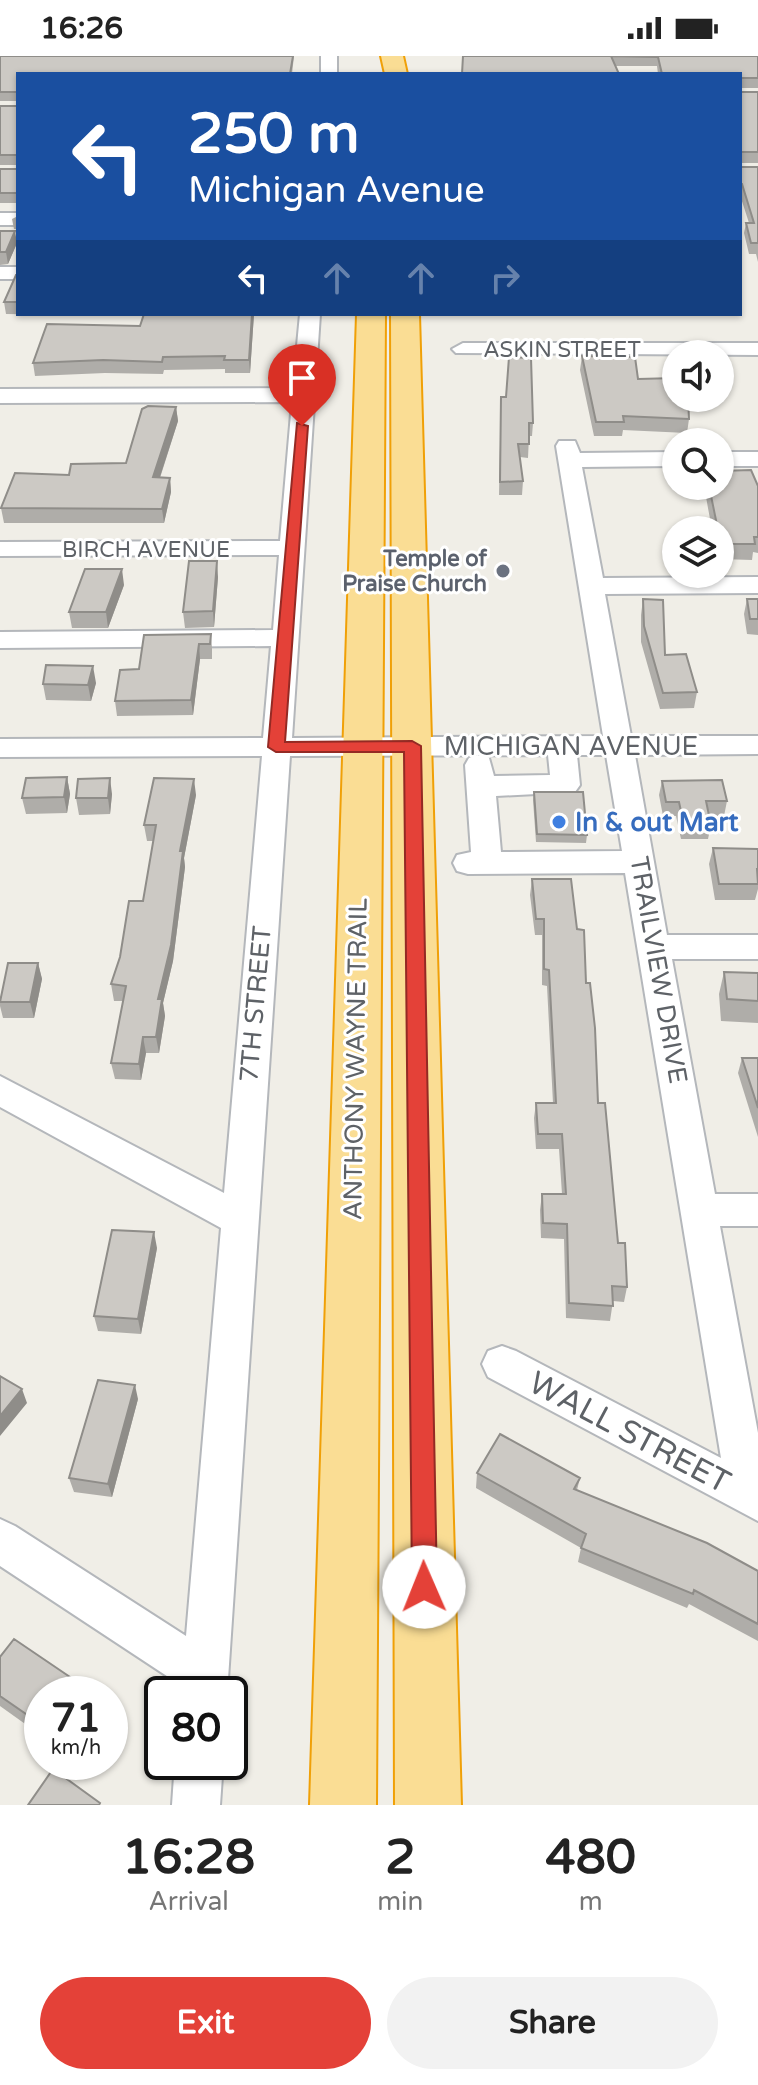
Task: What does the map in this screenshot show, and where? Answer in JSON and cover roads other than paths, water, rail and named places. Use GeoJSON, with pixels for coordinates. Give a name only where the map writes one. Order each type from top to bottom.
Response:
{"type":"FeatureCollection","features":[{"type":"Feature","properties":{"kind":"highway","name":"ANTHONY WAYNE TRAIL"},"geometry":{"type":"LineString","coordinates":[[343,1805],[371,316]]}},
{"type":"Feature","properties":{"kind":"highway"},"geometry":{"type":"LineString","coordinates":[[405,316],[428,1805]]}},
{"type":"Feature","properties":{"kind":"street","name":"7TH STREET"},"geometry":{"type":"LineString","coordinates":[[205,1676],[310,316]]}},
{"type":"Feature","properties":{"kind":"street","name":"ASKIN STREET"},"geometry":{"type":"LineString","coordinates":[[463,349],[758,349]]}},
{"type":"Feature","properties":{"kind":"street"},"geometry":{"type":"LineString","coordinates":[[0,396],[304,395]]}},
{"type":"Feature","properties":{"kind":"street","name":"TRAILVIEW DRIVE"},"geometry":{"type":"LineString","coordinates":[[662,458],[569,453],[590,586],[753,1497]]}},
{"type":"Feature","properties":{"kind":"street"},"geometry":{"type":"LineString","coordinates":[[734,459],[758,459]]}},
{"type":"Feature","properties":{"kind":"street","name":"BIRCH AVENUE"},"geometry":{"type":"LineString","coordinates":[[0,549],[292,548]]}},
{"type":"Feature","properties":{"kind":"street"},"geometry":{"type":"LineString","coordinates":[[590,586],[758,585]]}},
{"type":"Feature","properties":{"kind":"street"},"geometry":{"type":"LineString","coordinates":[[0,640],[285,638]]}},
{"type":"Feature","properties":{"kind":"street","name":"MICHIGAN AVENUE"},"geometry":{"type":"LineString","coordinates":[[0,748],[758,745]]}},
{"type":"Feature","properties":{"kind":"street"},"geometry":{"type":"LineString","coordinates":[[478,746],[481,786],[478,863],[639,862]]}},
{"type":"Feature","properties":{"kind":"street"},"geometry":{"type":"LineString","coordinates":[[481,786],[565,785],[562,746]]}},
{"type":"Feature","properties":{"kind":"street"},"geometry":{"type":"LineString","coordinates":[[656,947],[758,947]]}},
{"type":"Feature","properties":{"kind":"street"},"geometry":{"type":"LineString","coordinates":[[0,1090],[238,1219]]}},
{"type":"Feature","properties":{"kind":"street"},"geometry":{"type":"LineString","coordinates":[[700,1210],[758,1210]]}},
{"type":"Feature","properties":{"kind":"street","name":"WALL STREET"},"geometry":{"type":"LineString","coordinates":[[502,1364],[753,1497]]}},
{"type":"Feature","properties":{"kind":"street"},"geometry":{"type":"LineString","coordinates":[[0,1541],[193,1676]]}},
{"type":"Feature","properties":{"kind":"street"},"geometry":{"type":"LineString","coordinates":[[196,1805],[198,1780]]}},
{"type":"Feature","properties":{"kind":"place","name":"Temple of Praise Church"},"geometry":{"type":"Point","coordinates":[503,571]}},
{"type":"Feature","properties":{"kind":"place","name":"In & out Mart"},"geometry":{"type":"Point","coordinates":[559,822]}}]}
